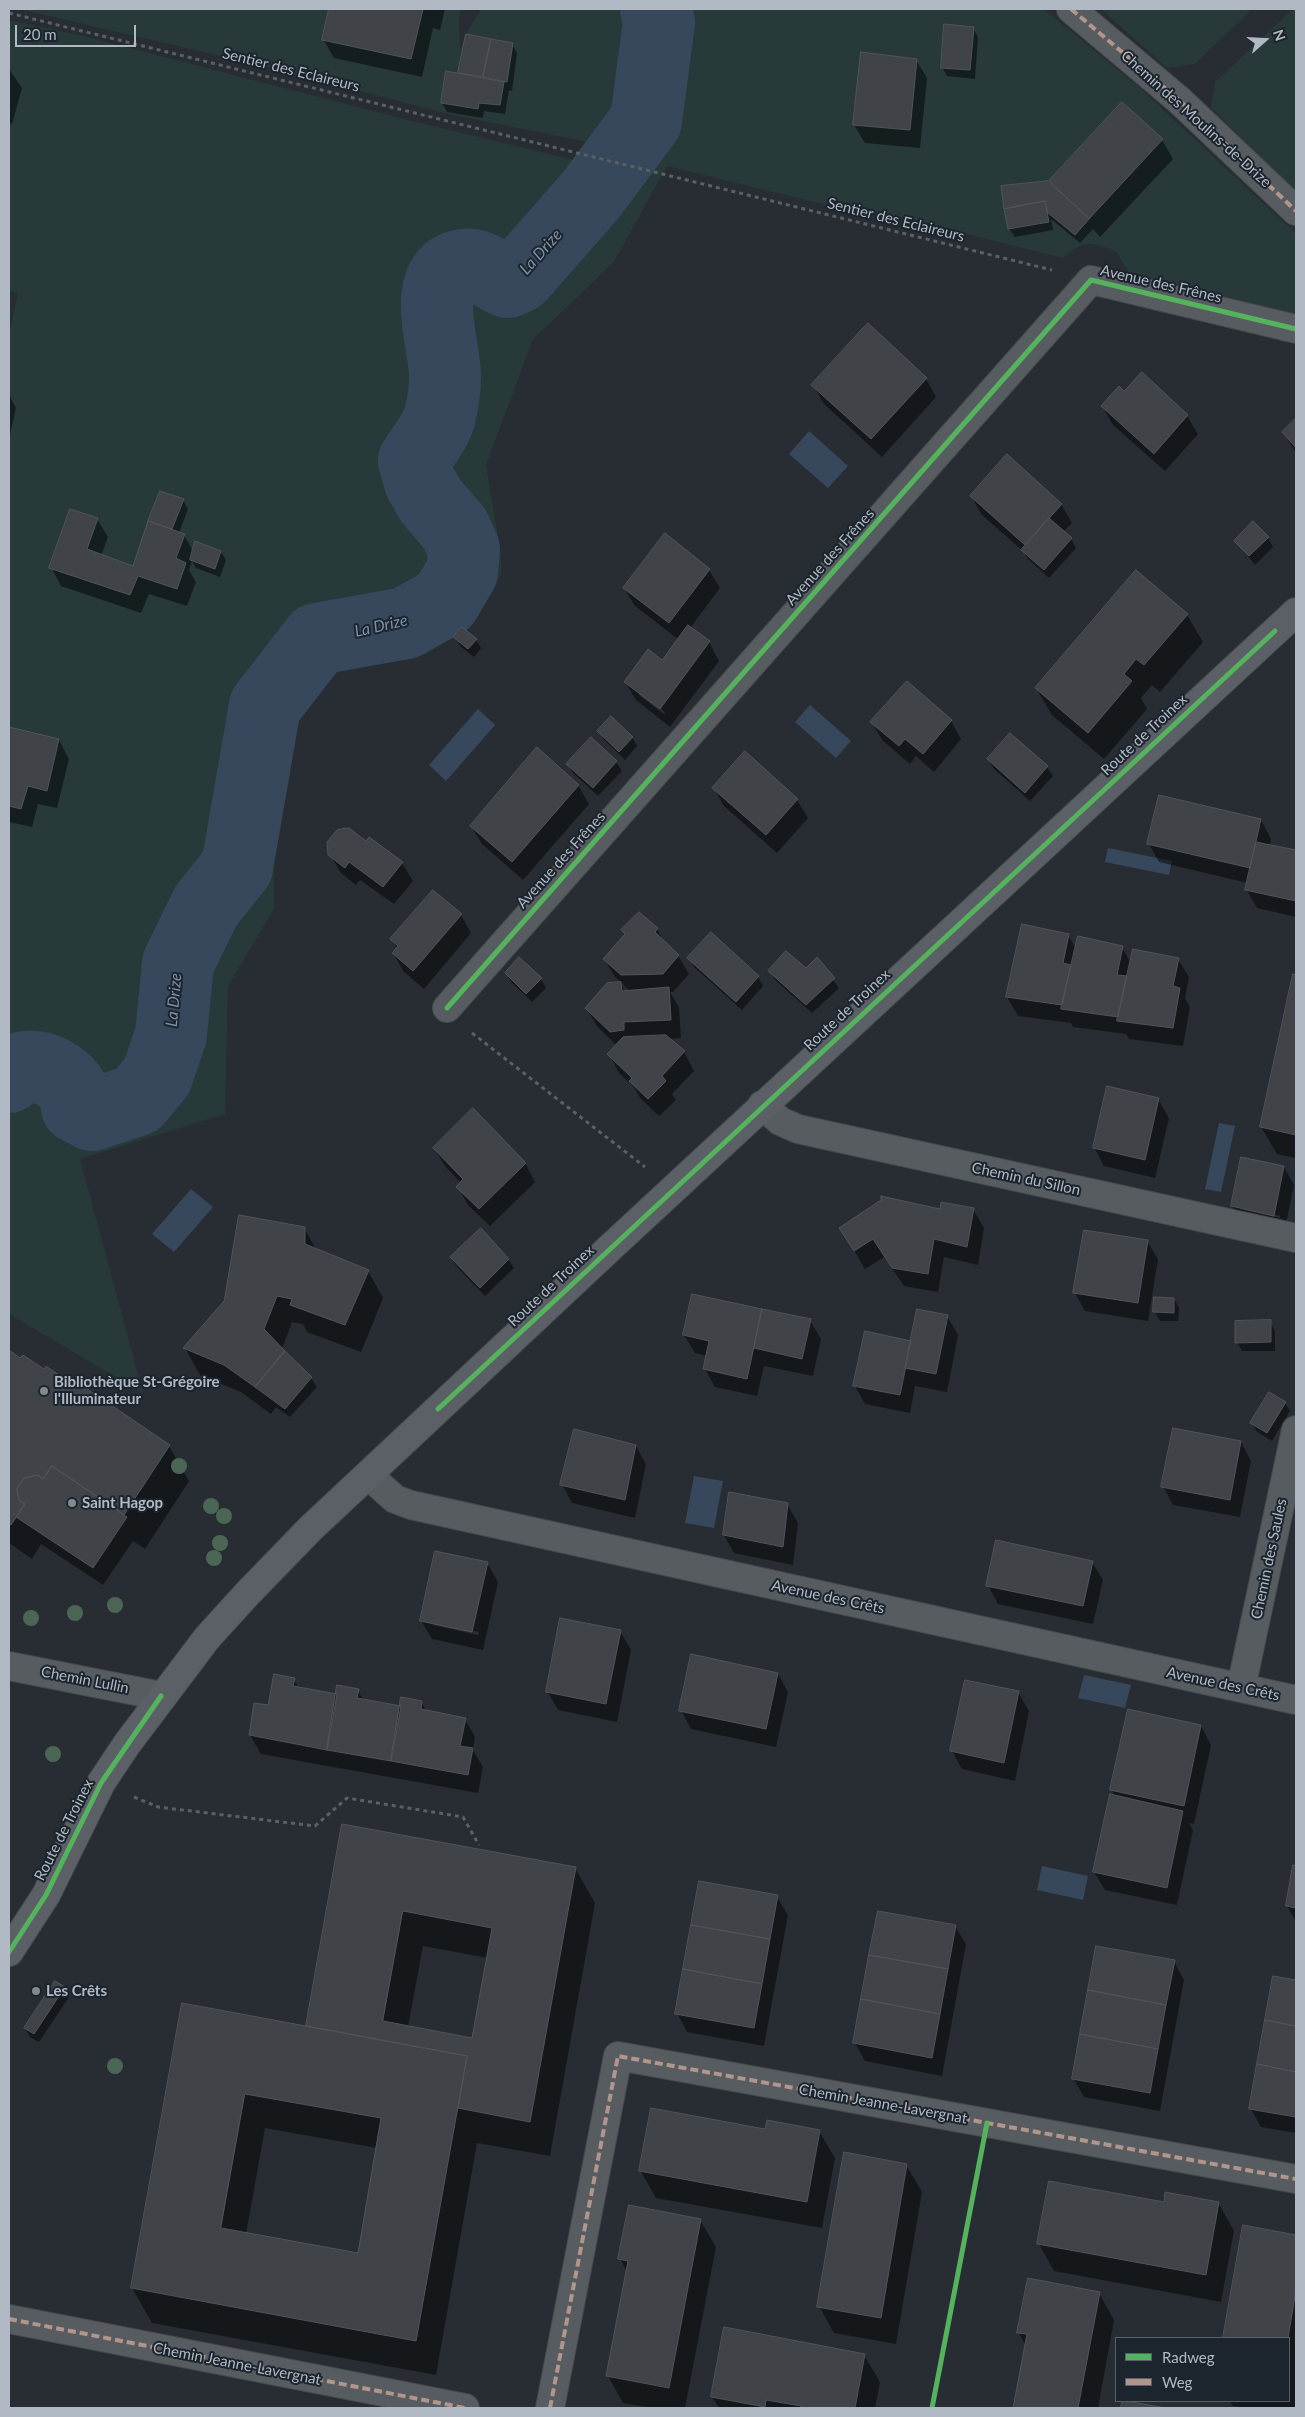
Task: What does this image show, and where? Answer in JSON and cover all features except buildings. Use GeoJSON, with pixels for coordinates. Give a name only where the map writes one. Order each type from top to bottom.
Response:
{"type":"FeatureCollection","features":[{"type":"Feature","properties":{"kind":"street","name":"Chemin des Moulins-de-Drize"},"geometry":{"type":"LineString","coordinates":[[1071,9],[1179,100],[1296,211]]}},
{"type":"Feature","properties":{"kind":"street","name":"Avenue des Frênes"},"geometry":{"type":"LineString","coordinates":[[447,1008],[1092,280],[1296,329]]}},
{"type":"Feature","properties":{"kind":"street","name":"Route de Troinex"},"geometry":{"type":"LineString","coordinates":[[9,1952],[46,1894],[101,1783],[161,1696],[207,1638],[247,1594],[310,1529],[673,1189],[1296,612]]}},
{"type":"Feature","properties":{"kind":"street","name":"Chemin du Sillon"},"geometry":{"type":"LineString","coordinates":[[762,1106],[780,1121],[798,1129],[1296,1238]]}},
{"type":"Feature","properties":{"kind":"street","name":"Chemin des Saules"},"geometry":{"type":"LineString","coordinates":[[1241,1688],[1296,1430]]}},
{"type":"Feature","properties":{"kind":"street","name":"Avenue des Crêts"},"geometry":{"type":"LineString","coordinates":[[368,1475],[394,1499],[411,1505],[1296,1700]]}},
{"type":"Feature","properties":{"kind":"street","name":"Chemin Lullin"},"geometry":{"type":"LineString","coordinates":[[9,1666],[161,1696]]}},
{"type":"Feature","properties":{"kind":"street","name":"Chemin Jeanne-Lavergnat"},"geometry":{"type":"LineString","coordinates":[[550,2408],[618,2056],[1296,2179]]}},
{"type":"Feature","properties":{"kind":"street","name":"Chemin Jeanne-Lavergnat"},"geometry":{"type":"LineString","coordinates":[[9,2319],[465,2408]]}},
{"type":"Feature","properties":{"kind":"path"},"geometry":{"type":"LineString","coordinates":[[447,1008],[464,1027],[673,1189]]}},
{"type":"Feature","properties":{"kind":"path"},"geometry":{"type":"LineString","coordinates":[[101,1783],[158,1807],[315,1826],[347,1798],[463,1818],[479,1845]]}},
{"type":"Feature","properties":{"kind":"shaded area"},"geometry":{"type":"Polygon","coordinates":[[[19,9],[461,9],[459,20],[460,50],[466,34],[481,9],[1044,9],[1141,89],[1296,234],[1296,314],[1129,273],[1116,251],[1093,244],[1082,245],[1063,258],[910,220],[851,211],[667,166],[614,262],[533,339],[486,465],[501,555],[501,574],[491,593],[473,615],[355,643],[279,715],[274,754],[274,909],[228,986],[225,1114],[80,1159],[143,1393],[9,1314],[9,334],[18,293],[9,291],[9,20],[83,36],[408,120],[595,165],[607,146],[449,114],[238,60],[19,9]]]}},
{"type":"Feature","properties":{"kind":"shaded area"},"geometry":{"type":"Polygon","coordinates":[[[1101,9],[1252,9],[1195,64],[1167,68],[1101,9]]]}},
{"type":"Feature","properties":{"kind":"shaded area"},"geometry":{"type":"Polygon","coordinates":[[[1293,9],[1296,9],[1296,192],[1211,108],[1215,82],[1293,9]]]}},
{"type":"Feature","properties":{"kind":"water"},"geometry":{"type":"Polygon","coordinates":[[[809,431],[848,466],[828,488],[789,454],[809,431]]]}},
{"type":"Feature","properties":{"kind":"water"},"geometry":{"type":"Polygon","coordinates":[[[810,705],[851,741],[836,758],[795,722],[810,705]]]}},
{"type":"Feature","properties":{"kind":"water"},"geometry":{"type":"Polygon","coordinates":[[[478,709],[495,725],[446,781],[429,765],[478,709]]]}},
{"type":"Feature","properties":{"kind":"water"},"geometry":{"type":"Polygon","coordinates":[[[1108,848],[1172,861],[1169,875],[1105,862],[1108,848]]]}},
{"type":"Feature","properties":{"kind":"water"},"geometry":{"type":"Polygon","coordinates":[[[1219,1123],[1235,1126],[1221,1192],[1205,1189],[1219,1123]]]}},
{"type":"Feature","properties":{"kind":"water"},"geometry":{"type":"Polygon","coordinates":[[[191,1189],[213,1207],[174,1252],[152,1234],[191,1189]]]}},
{"type":"Feature","properties":{"kind":"water"},"geometry":{"type":"Polygon","coordinates":[[[694,1476],[723,1481],[714,1528],[685,1523],[694,1476]]]}},
{"type":"Feature","properties":{"kind":"water"},"geometry":{"type":"Polygon","coordinates":[[[1084,1675],[1131,1685],[1125,1708],[1078,1698],[1084,1675]]]}},
{"type":"Feature","properties":{"kind":"water"},"geometry":{"type":"Polygon","coordinates":[[[1042,1866],[1088,1876],[1083,1900],[1037,1890],[1042,1866]]]}},
{"type":"Feature","properties":{"kind":"waterway","name":"La Drize"},"geometry":{"type":"LineString","coordinates":[[9,1077],[23,1067],[41,1068],[50,1071],[65,1081],[71,1088],[77,1107],[92,1115],[137,1100],[157,1076],[171,1035],[178,963],[206,906],[237,867],[265,706],[317,639],[406,623],[445,601],[462,572],[464,549],[455,529],[431,501],[420,482],[414,461],[439,420],[443,401],[444,364],[437,313],[437,296],[441,282],[449,271],[463,265],[476,266],[508,282],[519,277],[591,195],[646,121],[659,22],[656,9]]}},
{"type":"Feature","properties":{"kind":"marked path"},"geometry":{"type":"LineString","coordinates":[[1071,9],[1179,100],[1296,211]]}},
{"type":"Feature","properties":{"kind":"marked path"},"geometry":{"type":"LineString","coordinates":[[550,2408],[618,2056],[1296,2179]]}},
{"type":"Feature","properties":{"kind":"marked path"},"geometry":{"type":"LineString","coordinates":[[9,2319],[465,2408]]}},
{"type":"Feature","properties":{"kind":"cycle path"},"geometry":{"type":"LineString","coordinates":[[447,1008],[1091,280],[1296,329]]}},
{"type":"Feature","properties":{"kind":"cycle path"},"geometry":{"type":"LineString","coordinates":[[438,1409],[1275,631]]}},
{"type":"Feature","properties":{"kind":"cycle path"},"geometry":{"type":"LineString","coordinates":[[9,1952],[46,1895],[101,1783],[161,1696]]}},
{"type":"Feature","properties":{"kind":"cycle path"},"geometry":{"type":"LineString","coordinates":[[932,2408],[987,2123]]}},
{"type":"Feature","properties":{"kind":"place","name":"Bibliothèque St-Grégoire l'Illuminateur"},"geometry":{"type":"Point","coordinates":[44,1391]}},
{"type":"Feature","properties":{"kind":"place","name":"Saint Hagop"},"geometry":{"type":"Point","coordinates":[72,1503]}},
{"type":"Feature","properties":{"kind":"place","name":"Les Crêts"},"geometry":{"type":"Point","coordinates":[36,1991]}}]}
